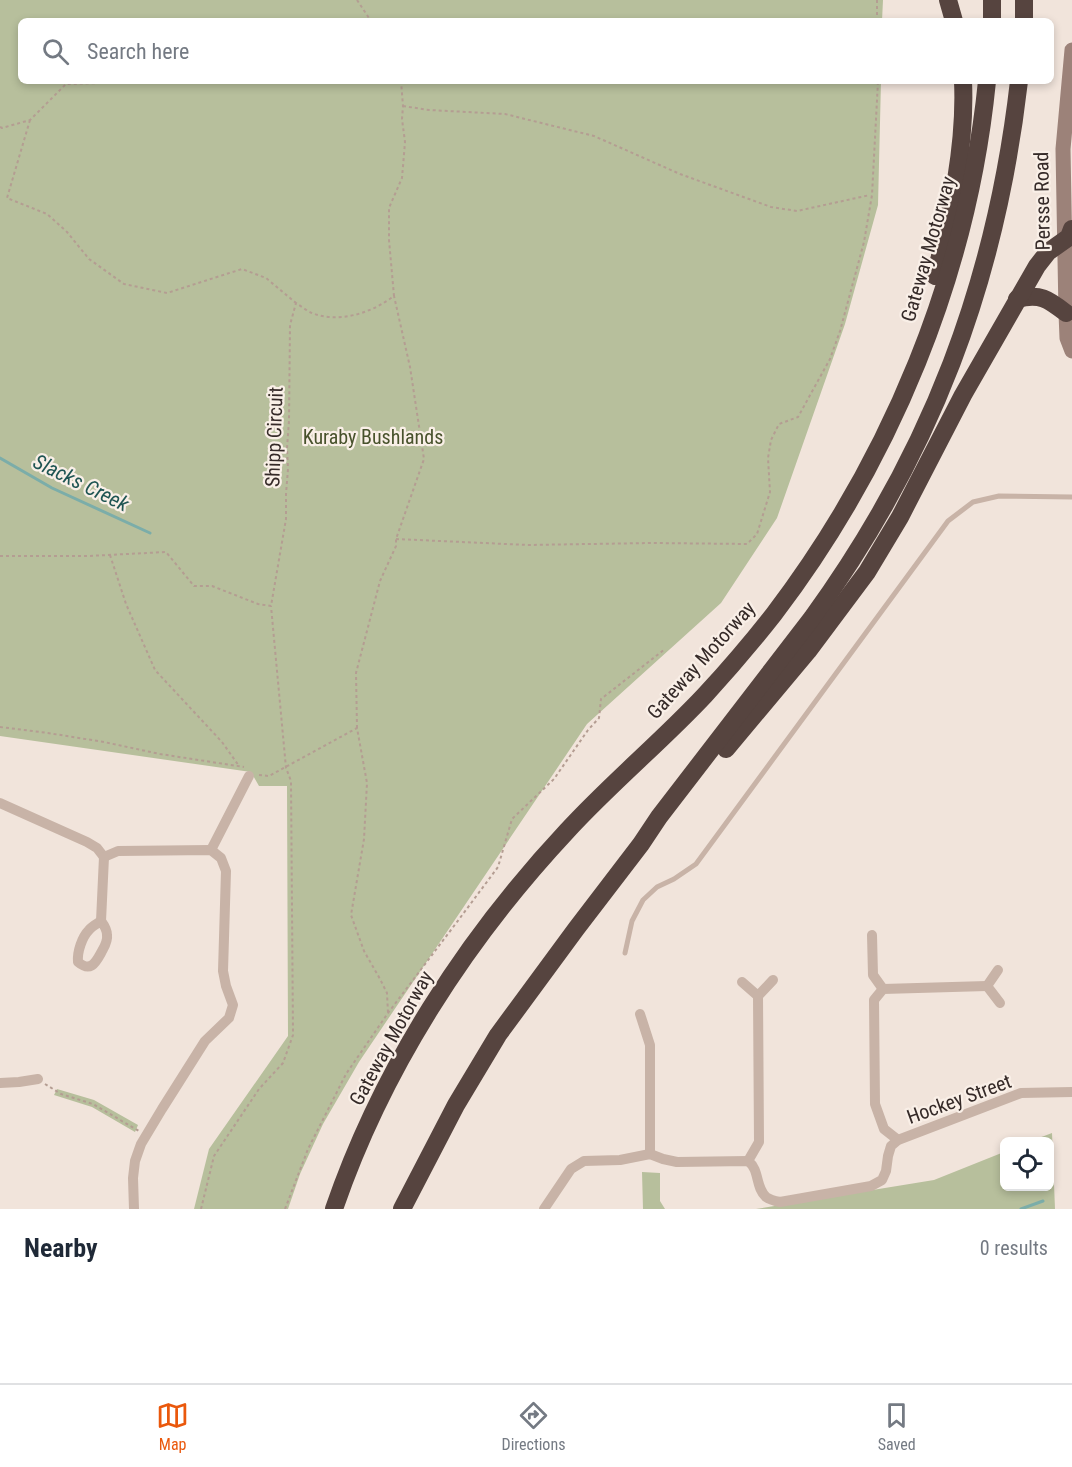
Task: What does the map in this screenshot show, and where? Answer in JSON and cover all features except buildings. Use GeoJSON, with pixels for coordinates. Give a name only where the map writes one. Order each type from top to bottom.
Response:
{"type":"FeatureCollection","features":[{"type":"Feature","properties":{"kind":"highway"},"geometry":{"type":"LineString","coordinates":[[948,0],[953,18]]}},
{"type":"Feature","properties":{"kind":"highway"},"geometry":{"type":"LineString","coordinates":[[992,0],[992,18]]}},
{"type":"Feature","properties":{"kind":"highway"},"geometry":{"type":"LineString","coordinates":[[1024,0],[1024,18]]}},
{"type":"Feature","properties":{"kind":"highway"},"geometry":{"type":"LineString","coordinates":[[927,336],[925,314],[946,228],[958,158],[964,105],[963,84]]}},
{"type":"Feature","properties":{"kind":"highway","name":"Gateway Motorway"},"geometry":{"type":"LineString","coordinates":[[334,1209],[371,1118],[414,1037],[464,958],[502,905],[540,860],[598,799],[704,696],[773,615],[827,538],[851,498],[889,428],[927,336],[951,262],[968,197],[987,84]]}},
{"type":"Feature","properties":{"kind":"highway"},"geometry":{"type":"LineString","coordinates":[[402,1209],[456,1105],[498,1035],[659,817],[837,584],[883,510],[926,426],[956,355],[979,284],[1004,186],[1019,84]]}},
{"type":"Feature","properties":{"kind":"highway"},"geometry":{"type":"LineString","coordinates":[[641,844],[670,818],[808,651],[867,572],[900,517],[963,395],[1017,299],[1042,258],[1068,236]]}},
{"type":"Feature","properties":{"kind":"highway"},"geometry":{"type":"LineString","coordinates":[[1017,299],[1031,296],[1043,298],[1066,313]]}},
{"type":"Feature","properties":{"kind":"street","name":"Persse Road"},"geometry":{"type":"LineString","coordinates":[[1072,50],[1063,135],[1068,236],[1067,338],[1072,351]]}},
{"type":"Feature","properties":{"kind":"street"},"geometry":{"type":"LineString","coordinates":[[211,850],[249,776]]}},
{"type":"Feature","properties":{"kind":"street"},"geometry":{"type":"LineString","coordinates":[[0,803],[97,848],[104,857],[101,921]]}},
{"type":"Feature","properties":{"kind":"street"},"geometry":{"type":"LineString","coordinates":[[104,857],[118,851],[211,850],[221,858],[226,871],[223,971],[233,1005],[229,1018],[205,1041],[141,1144],[135,1161],[133,1178],[134,1209]]}},
{"type":"Feature","properties":{"kind":"street"},"geometry":{"type":"LineString","coordinates":[[872,935],[873,975],[883,989]]}},
{"type":"Feature","properties":{"kind":"street"},"geometry":{"type":"LineString","coordinates":[[987,986],[998,969]]}},
{"type":"Feature","properties":{"kind":"street"},"geometry":{"type":"LineString","coordinates":[[544,1209],[571,1169],[584,1161],[620,1160],[650,1154],[663,1160],[677,1162],[748,1161],[759,1142],[758,996],[773,980]]}},
{"type":"Feature","properties":{"kind":"street"},"geometry":{"type":"LineString","coordinates":[[741,982],[758,996]]}},
{"type":"Feature","properties":{"kind":"street"},"geometry":{"type":"LineString","coordinates":[[898,1140],[884,1129],[875,1104],[874,1000],[883,989],[987,986]]}},
{"type":"Feature","properties":{"kind":"street"},"geometry":{"type":"LineString","coordinates":[[987,986],[1000,1004]]}},
{"type":"Feature","properties":{"kind":"street"},"geometry":{"type":"LineString","coordinates":[[640,1014],[650,1045],[650,1154]]}},
{"type":"Feature","properties":{"kind":"street"},"geometry":{"type":"LineString","coordinates":[[0,1083],[38,1079]]}},
{"type":"Feature","properties":{"kind":"street","name":"Hockey Street"},"geometry":{"type":"LineString","coordinates":[[748,1161],[754,1166],[760,1189],[767,1198],[780,1203],[871,1186],[882,1180],[891,1146],[898,1140],[1021,1093],[1072,1092]]}},
{"type":"Feature","properties":{"kind":"lane"},"geometry":{"type":"LineString","coordinates":[[625,953],[632,921],[643,900],[657,887],[696,864],[948,521],[973,502],[999,495],[1072,497]]}},
{"type":"Feature","properties":{"kind":"path"},"geometry":{"type":"LineString","coordinates":[[357,0],[369,18]]}},
{"type":"Feature","properties":{"kind":"path"},"geometry":{"type":"LineString","coordinates":[[877,0],[877,18]]}},
{"type":"Feature","properties":{"kind":"path"},"geometry":{"type":"LineString","coordinates":[[66,84],[30,120],[7,198],[47,214],[67,232],[89,259],[124,284],[167,293],[242,269],[267,278],[296,303],[312,313],[334,318],[359,314],[382,305],[394,296]]}},
{"type":"Feature","properties":{"kind":"path"},"geometry":{"type":"LineString","coordinates":[[388,1013],[387,993],[364,951],[351,915],[364,839],[367,783],[357,728],[356,673],[380,581],[396,546],[396,539],[424,459],[410,367],[394,296],[389,240],[389,208],[402,178],[405,142],[400,84]]}},
{"type":"Feature","properties":{"kind":"path"},"geometry":{"type":"LineString","coordinates":[[396,539],[528,545],[747,544],[757,534],[770,492],[768,458],[771,440],[779,424],[798,417],[830,359],[840,332],[864,242],[872,195],[878,84]]}},
{"type":"Feature","properties":{"kind":"path"},"geometry":{"type":"LineString","coordinates":[[403,106],[429,110],[506,114],[594,136],[680,174],[771,207],[797,211],[872,195]]}},
{"type":"Feature","properties":{"kind":"path"},"geometry":{"type":"LineString","coordinates":[[0,127],[30,120]]}},
{"type":"Feature","properties":{"kind":"path","name":"Shipp Circuit"},"geometry":{"type":"LineString","coordinates":[[201,1209],[214,1156],[259,1089],[283,1063],[294,1035],[291,781],[286,768],[271,606],[286,519],[290,325],[296,303]]}},
{"type":"Feature","properties":{"kind":"path"},"geometry":{"type":"LineString","coordinates":[[0,556],[78,557],[166,552],[195,586],[212,586],[258,604],[271,606]]}},
{"type":"Feature","properties":{"kind":"path"},"geometry":{"type":"LineString","coordinates":[[110,555],[126,604],[155,670],[222,742],[239,766]]}},
{"type":"Feature","properties":{"kind":"path"},"geometry":{"type":"LineString","coordinates":[[285,1209],[308,1149],[346,1074],[388,1013],[498,867],[512,819],[555,779],[588,730],[599,718],[602,699],[665,649]]}},
{"type":"Feature","properties":{"kind":"path"},"geometry":{"type":"LineString","coordinates":[[0,728],[104,742],[160,754],[239,766],[249,768],[249,776],[269,776],[357,728]]}},
{"type":"Feature","properties":{"kind":"path"},"geometry":{"type":"LineString","coordinates":[[38,1079],[62,1094],[93,1104],[146,1136]]}},
{"type":"Feature","properties":{"kind":"green space","name":"Kuraby Bushlands"},"geometry":{"type":"Polygon","coordinates":[[[0,0],[883,0],[882,18],[18,18],[18,84],[881,84],[878,205],[845,324],[777,518],[721,603],[587,724],[359,1062],[323,1124],[300,1174],[288,1209],[194,1209],[209,1149],[288,1036],[287,786],[259,786],[251,772],[0,736],[0,0]]]}},
{"type":"Feature","properties":{"kind":"green space"},"geometry":{"type":"Polygon","coordinates":[[[57,1089],[94,1100],[138,1125],[135,1132],[92,1107],[54,1095],[57,1089]]]}},
{"type":"Feature","properties":{"kind":"green space"},"geometry":{"type":"Polygon","coordinates":[[[1000,1154],[1000,1191],[1054,1191],[1054,1184],[1055,1209],[756,1209],[934,1180],[1000,1154]]]}},
{"type":"Feature","properties":{"kind":"green space"},"geometry":{"type":"Polygon","coordinates":[[[642,1172],[660,1173],[660,1201],[665,1209],[643,1209],[642,1172]]]}},
{"type":"Feature","properties":{"kind":"waterway","name":"Slacks Creek"},"geometry":{"type":"LineString","coordinates":[[0,458],[52,488],[150,533]]}},
{"type":"Feature","properties":{"kind":"waterway"},"geometry":{"type":"LineString","coordinates":[[1021,1209],[1043,1201]]}}]}
